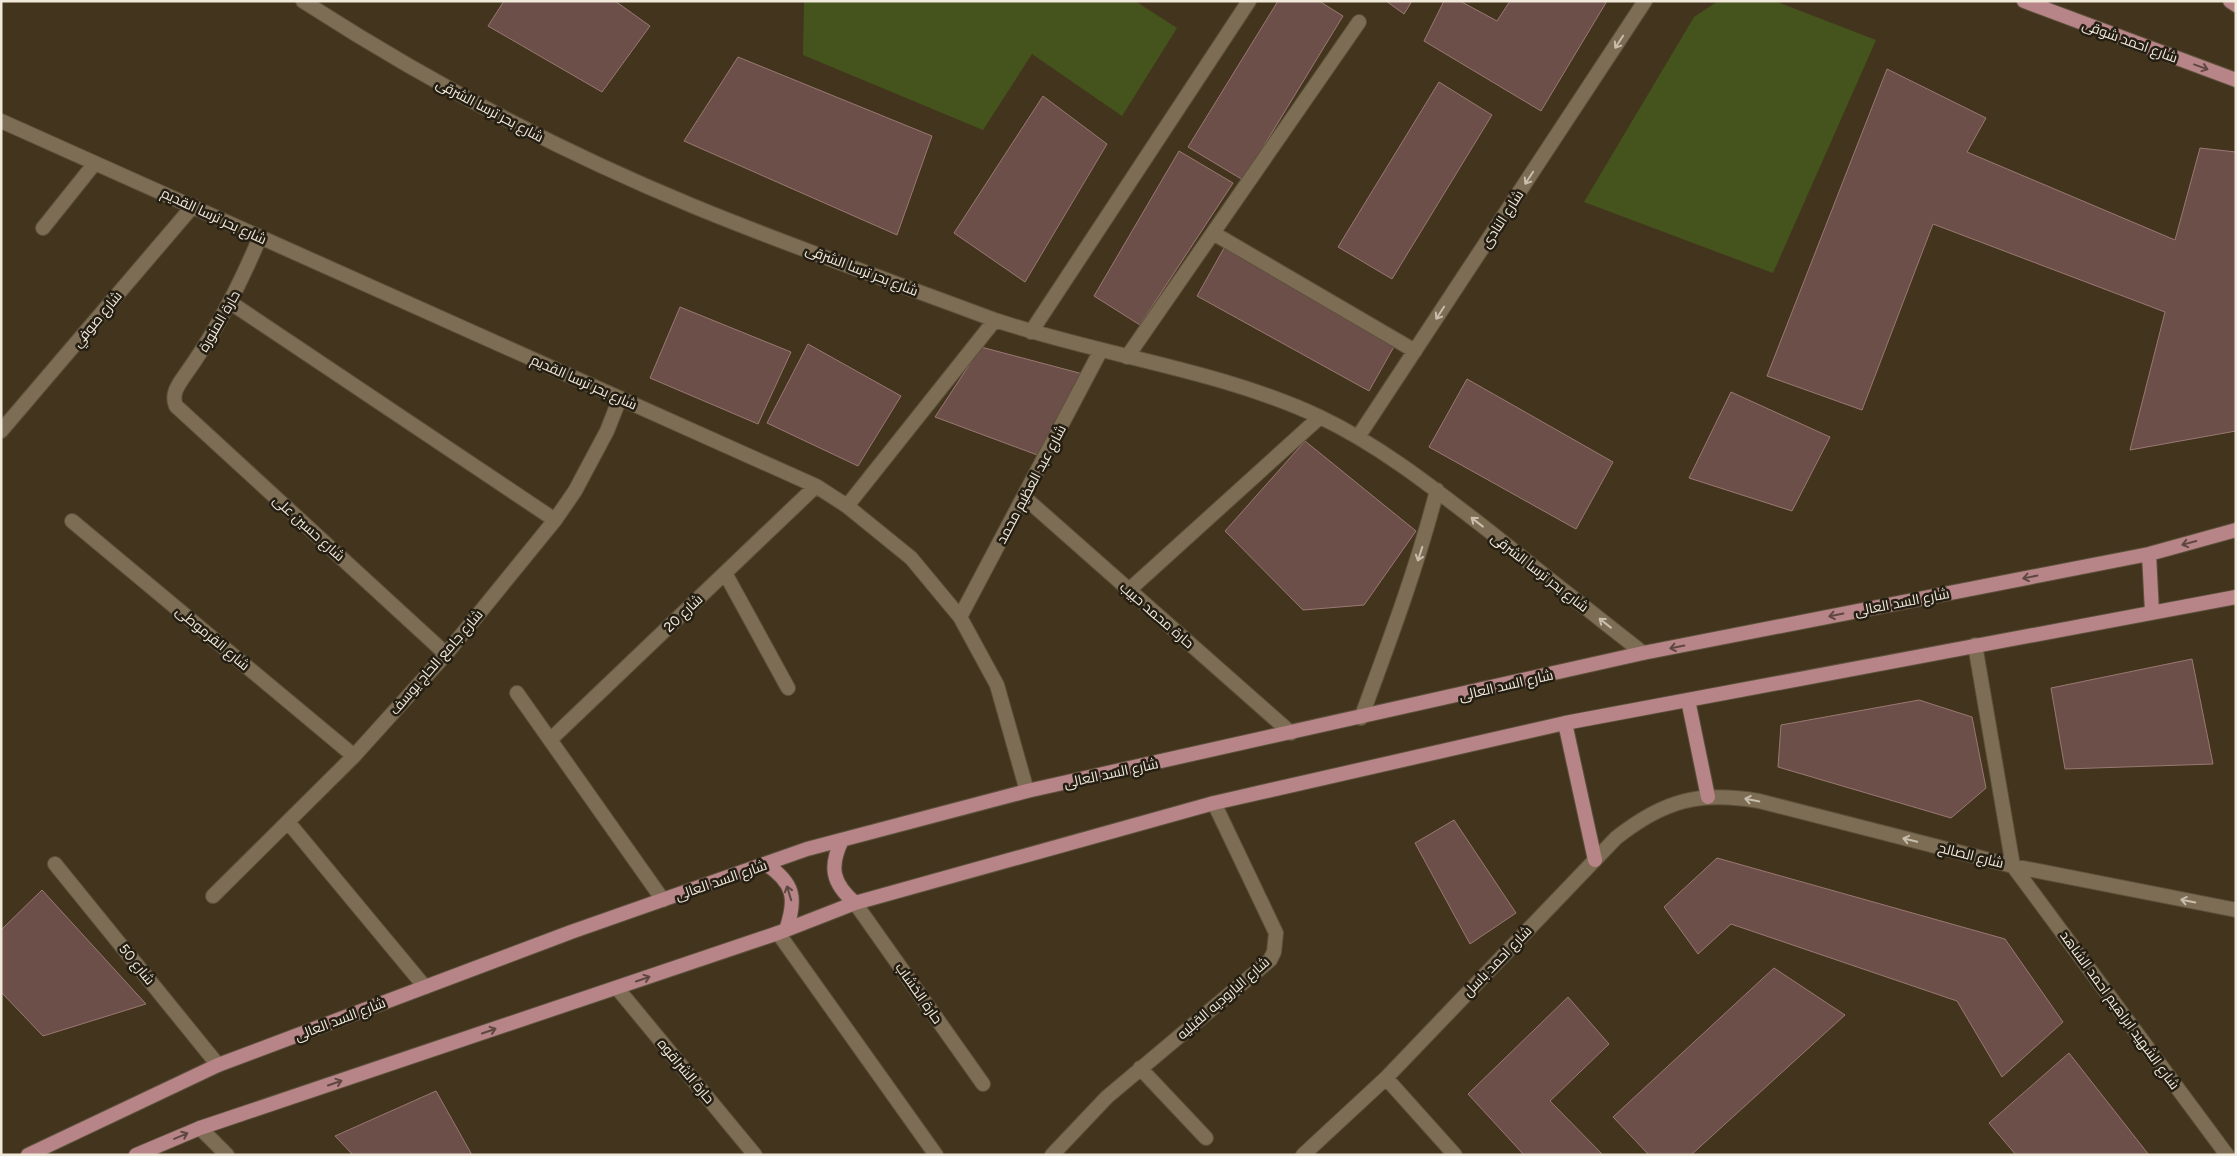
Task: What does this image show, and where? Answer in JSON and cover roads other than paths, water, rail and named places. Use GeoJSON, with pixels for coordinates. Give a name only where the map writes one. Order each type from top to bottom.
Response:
{"type":"FeatureCollection","features":[{"type":"Feature","properties":{"kind":"main road","name":"شارع احمد شوقى"},"geometry":{"type":"LineString","coordinates":[[2024,1],[2236,80]]}},
{"type":"Feature","properties":{"kind":"main road"},"geometry":{"type":"LineString","coordinates":[[2230,1],[2236,5]]}},
{"type":"Feature","properties":{"kind":"main road","name":"شارع السد العالى"},"geometry":{"type":"LineString","coordinates":[[28,1155],[218,1064],[807,849],[1028,791],[1361,718],[1643,653],[2149,554],[2236,530]]}},
{"type":"Feature","properties":{"kind":"main road"},"geometry":{"type":"LineString","coordinates":[[2149,554],[2152,612]]}},
{"type":"Feature","properties":{"kind":"main road"},"geometry":{"type":"LineString","coordinates":[[136,1155],[200,1128],[617,988],[782,931],[855,902],[1214,803],[1566,724],[2236,597]]}},
{"type":"Feature","properties":{"kind":"main road"},"geometry":{"type":"LineString","coordinates":[[1688,700],[1708,796]]}},
{"type":"Feature","properties":{"kind":"main road"},"geometry":{"type":"LineString","coordinates":[[1566,724],[1595,860]]}},
{"type":"Feature","properties":{"kind":"main road"},"geometry":{"type":"LineString","coordinates":[[842,840],[835,856],[834,874],[841,891],[855,902]]}},
{"type":"Feature","properties":{"kind":"main road"},"geometry":{"type":"LineString","coordinates":[[766,864],[782,875],[791,892],[793,911],[782,931]]}},
{"type":"Feature","properties":{"kind":"street","name":"شارع بحر ترسا الشرقى"},"geometry":{"type":"LineString","coordinates":[[304,1],[440,84],[565,149],[694,206],[994,320],[1031,332],[1216,379],[1268,396],[1320,417],[1358,437],[1437,490],[1643,653]]}},
{"type":"Feature","properties":{"kind":"street"},"geometry":{"type":"LineString","coordinates":[[1031,332],[1249,1]]}},
{"type":"Feature","properties":{"kind":"street","name":"شارع النادى"},"geometry":{"type":"LineString","coordinates":[[1358,437],[1646,1]]}},
{"type":"Feature","properties":{"kind":"street"},"geometry":{"type":"LineString","coordinates":[[1127,357],[1359,22]]}},
{"type":"Feature","properties":{"kind":"street","name":"شارع بحر ترسا القديم"},"geometry":{"type":"LineString","coordinates":[[1,121],[816,486],[847,506],[911,558],[960,617],[997,684],[1028,791]]}},
{"type":"Feature","properties":{"kind":"street"},"geometry":{"type":"LineString","coordinates":[[43,228],[95,163]]}},
{"type":"Feature","properties":{"kind":"street","name":"شارع صوفي"},"geometry":{"type":"LineString","coordinates":[[1,431],[193,206]]}},
{"type":"Feature","properties":{"kind":"street"},"geometry":{"type":"LineString","coordinates":[[1213,233],[1415,352]]}},
{"type":"Feature","properties":{"kind":"street","name":"حارة المنورة"},"geometry":{"type":"LineString","coordinates":[[174,401],[176,389],[205,347],[231,303],[260,238]]}},
{"type":"Feature","properties":{"kind":"street"},"geometry":{"type":"LineString","coordinates":[[231,303],[555,520]]}},
{"type":"Feature","properties":{"kind":"street"},"geometry":{"type":"LineString","coordinates":[[847,506],[994,320]]}},
{"type":"Feature","properties":{"kind":"street","name":"شارع عبد العظيم محمد"},"geometry":{"type":"LineString","coordinates":[[960,617],[1101,350]]}},
{"type":"Feature","properties":{"kind":"street","name":"شارع جامع الحاج يوسف"},"geometry":{"type":"LineString","coordinates":[[213,896],[354,756],[446,654],[555,520],[575,491],[607,431],[620,398]]}},
{"type":"Feature","properties":{"kind":"street","name":"شارع حسين على"},"geometry":{"type":"LineString","coordinates":[[174,401],[180,411],[446,654]]}},
{"type":"Feature","properties":{"kind":"street"},"geometry":{"type":"LineString","coordinates":[[1130,590],[1320,417]]}},
{"type":"Feature","properties":{"kind":"street","name":"شارع 20"},"geometry":{"type":"LineString","coordinates":[[551,739],[816,486]]}},
{"type":"Feature","properties":{"kind":"street"},"geometry":{"type":"LineString","coordinates":[[1361,718],[1406,598],[1437,490]]}},
{"type":"Feature","properties":{"kind":"street","name":"حارة محمد حبيب"},"geometry":{"type":"LineString","coordinates":[[1024,497],[1290,733]]}},
{"type":"Feature","properties":{"kind":"street","name":"شارع القرموطى"},"geometry":{"type":"LineString","coordinates":[[72,521],[354,756]]}},
{"type":"Feature","properties":{"kind":"street"},"geometry":{"type":"LineString","coordinates":[[725,573],[788,688]]}},
{"type":"Feature","properties":{"kind":"street"},"geometry":{"type":"LineString","coordinates":[[1975,646],[2013,866]]}},
{"type":"Feature","properties":{"kind":"street"},"geometry":{"type":"LineString","coordinates":[[516,693],[551,739],[663,900]]}},
{"type":"Feature","properties":{"kind":"street","name":"شارع الصالح"},"geometry":{"type":"LineString","coordinates":[[1708,796],[1734,797],[1759,801],[2013,866],[2236,910]]}},
{"type":"Feature","properties":{"kind":"street","name":"شارع احمد باسل"},"geometry":{"type":"LineString","coordinates":[[1303,1155],[1386,1078],[1616,838],[1636,822],[1659,809],[1683,801],[1708,796]]}},
{"type":"Feature","properties":{"kind":"street","name":"شارع الباروديه القبليه"},"geometry":{"type":"LineString","coordinates":[[1052,1155],[1107,1097],[1270,960],[1274,952],[1276,933],[1214,803]]}},
{"type":"Feature","properties":{"kind":"street"},"geometry":{"type":"LineString","coordinates":[[288,822],[425,987]]}},
{"type":"Feature","properties":{"kind":"street","name":"شارع 50"},"geometry":{"type":"LineString","coordinates":[[55,864],[218,1064]]}},
{"type":"Feature","properties":{"kind":"street","name":"شارع الشهيد ابراهيم احمد الشاهد"},"geometry":{"type":"LineString","coordinates":[[2013,866],[2227,1155]]}},
{"type":"Feature","properties":{"kind":"street","name":"حارة الخشاب"},"geometry":{"type":"LineString","coordinates":[[855,902],[983,1084]]}},
{"type":"Feature","properties":{"kind":"street"},"geometry":{"type":"LineString","coordinates":[[782,931],[936,1155]]}},
{"type":"Feature","properties":{"kind":"street","name":"حارة الشراقوه"},"geometry":{"type":"LineString","coordinates":[[617,988],[755,1155]]}},
{"type":"Feature","properties":{"kind":"street"},"geometry":{"type":"LineString","coordinates":[[1140,1068],[1206,1138]]}},
{"type":"Feature","properties":{"kind":"street"},"geometry":{"type":"LineString","coordinates":[[1386,1078],[1455,1155]]}},
{"type":"Feature","properties":{"kind":"street"},"geometry":{"type":"LineString","coordinates":[[200,1128],[227,1155]]}}]}
